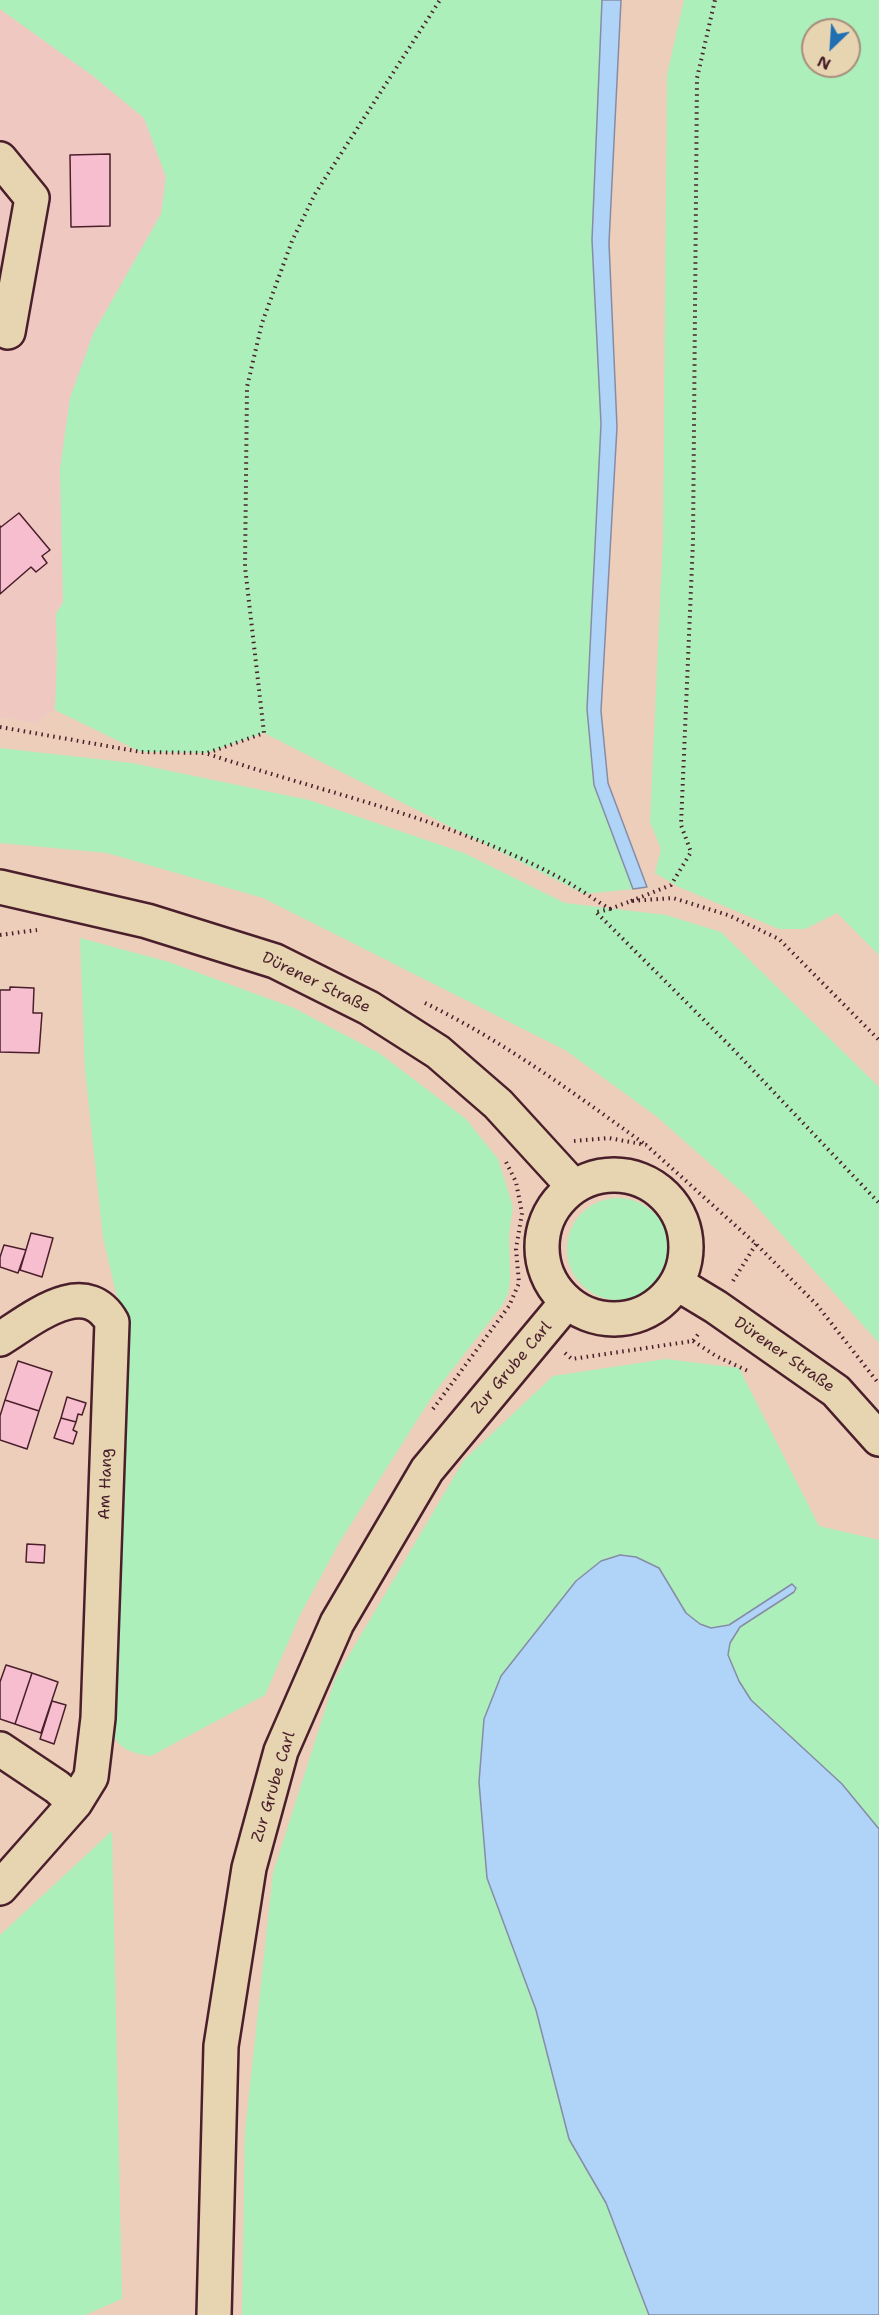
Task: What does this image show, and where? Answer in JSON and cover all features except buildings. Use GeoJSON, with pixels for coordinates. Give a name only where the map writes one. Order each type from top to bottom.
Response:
{"type":"FeatureCollection","features":[{"type":"Feature","properties":{"kind":"street"},"geometry":{"type":"LineString","coordinates":[[0,159],[32,198],[8,332]]}},
{"type":"Feature","properties":{"kind":"street","name":"Dürener Straße"},"geometry":{"type":"LineString","coordinates":[[0,887],[147,921],[275,960],[369,1008],[438,1052],[498,1104],[562,1175]]}},
{"type":"Feature","properties":{"kind":"street"},"geometry":{"type":"LineString","coordinates":[[606,1174],[633,1177],[660,1191],[681,1218],[687,1247],[686,1260],[678,1284],[662,1303],[628,1319],[594,1318],[566,1303],[545,1274],[541,1237],[562,1175],[606,1174]]}},
{"type":"Feature","properties":{"kind":"street","name":"Dürener Straße"},"geometry":{"type":"LineString","coordinates":[[678,1284],[716,1307],[836,1391],[879,1439]]}},
{"type":"Feature","properties":{"kind":"street","name":"Am Hang"},"geometry":{"type":"LineString","coordinates":[[0,1339],[52,1308],[69,1301],[96,1304],[106,1312],[112,1322],[98,1718],[83,1790]]}},
{"type":"Feature","properties":{"kind":"street","name":"Zur Grube Carl"},"geometry":{"type":"LineString","coordinates":[[214,2315],[221,2046],[249,1868],[281,1751],[338,1623],[427,1470],[566,1303]]}},
{"type":"Feature","properties":{"kind":"street"},"geometry":{"type":"LineString","coordinates":[[0,1749],[57,1787],[83,1790]]}},
{"type":"Feature","properties":{"kind":"street"},"geometry":{"type":"LineString","coordinates":[[0,1888],[83,1790]]}},
{"type":"Feature","properties":{"kind":"path"},"geometry":{"type":"LineString","coordinates":[[207,753],[264,733],[245,567],[247,387],[262,323],[292,241],[315,194],[440,0]]}},
{"type":"Feature","properties":{"kind":"path"},"geometry":{"type":"LineString","coordinates":[[715,0],[697,78],[693,541],[681,825],[691,852],[671,885],[597,912],[731,1047],[879,1203]]}},
{"type":"Feature","properties":{"kind":"path"},"geometry":{"type":"LineString","coordinates":[[0,727],[141,752],[207,753],[449,830],[500,850],[560,878],[610,909]]}},
{"type":"Feature","properties":{"kind":"path"},"geometry":{"type":"LineString","coordinates":[[631,901],[673,898],[728,915],[778,939],[879,1040]]}},
{"type":"Feature","properties":{"kind":"path"},"geometry":{"type":"LineString","coordinates":[[0,935],[43,929]]}},
{"type":"Feature","properties":{"kind":"path"},"geometry":{"type":"LineString","coordinates":[[502,1154],[516,1182],[562,1175],[575,1139],[609,1138],[646,1145],[756,1244],[817,1305],[879,1384]]}},
{"type":"Feature","properties":{"kind":"path"},"geometry":{"type":"LineString","coordinates":[[508,1306],[572,1359],[693,1341],[756,1244]]}},
{"type":"Feature","properties":{"kind":"shaded area"},"geometry":{"type":"Polygon","coordinates":[[[0,9],[93,76],[144,118],[166,177],[161,214],[93,334],[63,602],[56,614],[55,710],[36,723],[0,717],[0,9]]]}},
{"type":"Feature","properties":{"kind":"green space"},"geometry":{"type":"Polygon","coordinates":[[[0,0],[602,0],[592,240],[601,424],[596,542],[594,785],[633,889],[584,894],[264,733],[207,753],[141,752],[55,710],[56,614],[63,602],[60,469],[70,398],[93,334],[161,214],[166,177],[144,118],[93,76],[0,9],[0,0]]]}},
{"type":"Feature","properties":{"kind":"green space"},"geometry":{"type":"Polygon","coordinates":[[[684,0],[879,0],[879,955],[837,913],[805,929],[779,929],[679,887],[655,873],[661,849],[650,822],[663,538],[667,75],[684,0]]]}},
{"type":"Feature","properties":{"kind":"green space"},"geometry":{"type":"Polygon","coordinates":[[[0,748],[132,763],[309,800],[464,853],[565,903],[666,915],[721,932],[879,1087],[879,1343],[749,1198],[656,1116],[565,1050],[263,898],[107,853],[0,843],[0,748]]]}},
{"type":"Feature","properties":{"kind":"green space"},"geometry":{"type":"Polygon","coordinates":[[[80,938],[169,962],[294,1008],[379,1053],[466,1119],[498,1159],[513,1207],[509,1234],[510,1280],[503,1304],[435,1392],[339,1543],[301,1613],[265,1695],[151,1756],[125,1748],[107,1729],[122,1305],[116,1293],[103,1237],[85,1070],[80,938]]]}},
{"type":"Feature","properties":{"kind":"green space"},"geometry":{"type":"Polygon","coordinates":[[[618,1198],[637,1202],[654,1213],[665,1230],[669,1249],[665,1268],[654,1285],[637,1296],[618,1300],[599,1296],[582,1285],[571,1268],[567,1249],[571,1230],[582,1213],[599,1202],[618,1198]]]}},
{"type":"Feature","properties":{"kind":"green space"},"geometry":{"type":"Polygon","coordinates":[[[666,1359],[739,1368],[819,1526],[879,1540],[879,1829],[842,1784],[751,1700],[739,1681],[728,1655],[730,1643],[740,1627],[794,1592],[793,1584],[729,1625],[711,1628],[700,1624],[686,1613],[659,1568],[637,1557],[620,1555],[601,1561],[576,1581],[501,1676],[484,1719],[536,2010],[569,2139],[606,2203],[649,2315],[242,2315],[245,2132],[273,1873],[335,1679],[464,1460],[553,1376],[666,1359]]]}},
{"type":"Feature","properties":{"kind":"green space"},"geometry":{"type":"Polygon","coordinates":[[[112,1831],[122,2299],[85,2315],[0,2315],[0,1935],[112,1831]]]}},
{"type":"Feature","properties":{"kind":"water"},"geometry":{"type":"Polygon","coordinates":[[[602,0],[621,0],[609,243],[617,427],[601,711],[608,783],[647,887],[633,889],[594,785],[587,709],[601,424],[592,240],[602,0]]]}},
{"type":"Feature","properties":{"kind":"water"},"geometry":{"type":"Polygon","coordinates":[[[620,1555],[636,1557],[659,1568],[686,1613],[700,1624],[711,1628],[729,1625],[792,1584],[796,1588],[794,1592],[740,1627],[730,1643],[728,1655],[739,1681],[751,1700],[842,1784],[879,1829],[879,2315],[649,2315],[606,2203],[569,2139],[536,2010],[487,1878],[479,1782],[484,1719],[501,1676],[576,1581],[601,1561],[620,1555]]]}}]}
